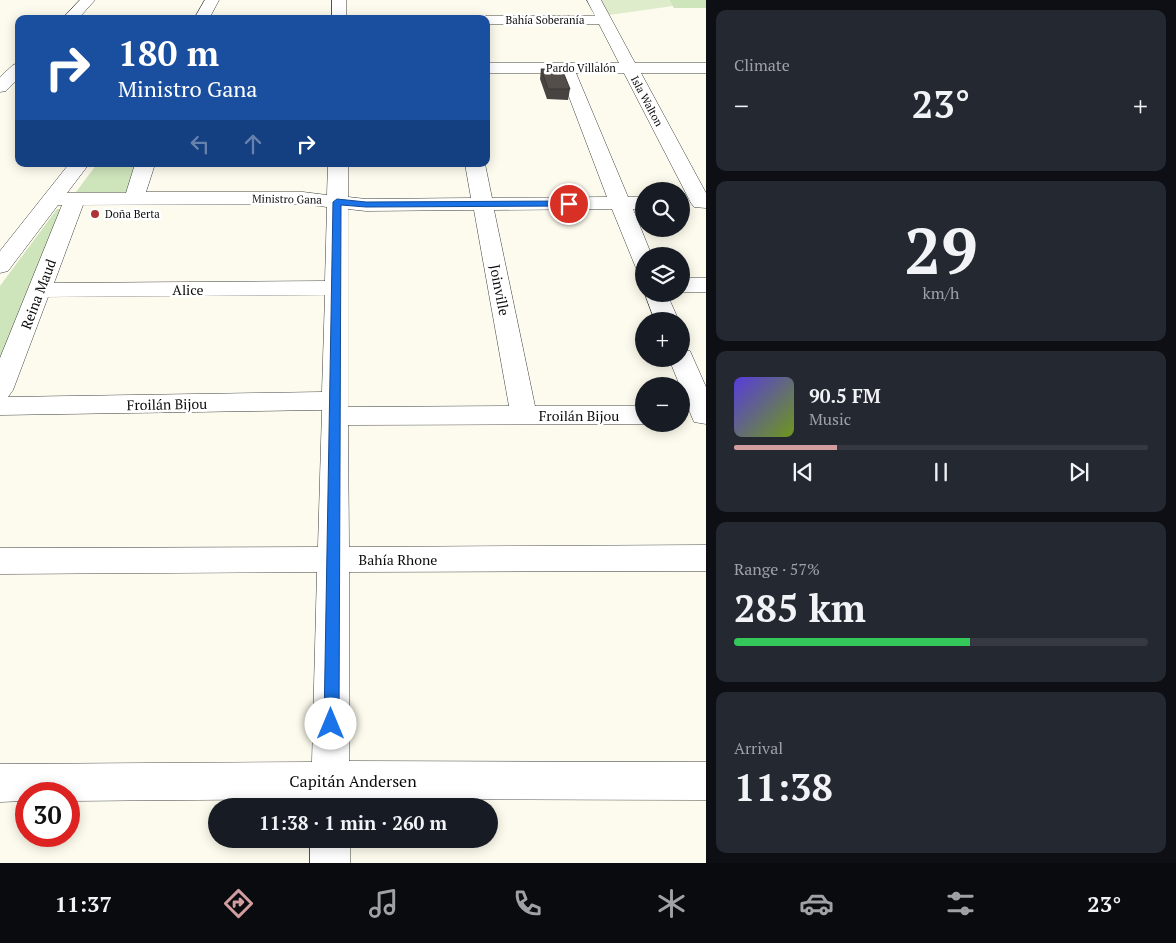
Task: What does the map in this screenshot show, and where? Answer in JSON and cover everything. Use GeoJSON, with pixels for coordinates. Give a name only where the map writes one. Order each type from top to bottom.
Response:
{"type":"FeatureCollection","features":[{"type":"Feature","properties":{"kind":"street"},"geometry":{"type":"LineString","coordinates":[[73,15],[88,0]]}},
{"type":"Feature","properties":{"kind":"street"},"geometry":{"type":"LineString","coordinates":[[203,15],[212,0]]}},
{"type":"Feature","properties":{"kind":"street"},"geometry":{"type":"LineString","coordinates":[[339,0],[339,15]]}},
{"type":"Feature","properties":{"kind":"street","name":"Isla Walton"},"geometry":{"type":"LineString","coordinates":[[594,0],[630,68],[696,203]]}},
{"type":"Feature","properties":{"kind":"street","name":"Bahía Soberanía"},"geometry":{"type":"LineString","coordinates":[[490,20],[604,20]]}},
{"type":"Feature","properties":{"kind":"street","name":"Pardo Villalón"},"geometry":{"type":"LineString","coordinates":[[490,68],[706,68]]}},
{"type":"Feature","properties":{"kind":"street"},"geometry":{"type":"LineString","coordinates":[[566,68],[638,247]]}},
{"type":"Feature","properties":{"kind":"street"},"geometry":{"type":"LineString","coordinates":[[0,266],[77,167]]}},
{"type":"Feature","properties":{"kind":"street"},"geometry":{"type":"LineString","coordinates":[[134,199],[144,167]]}},
{"type":"Feature","properties":{"kind":"street"},"geometry":{"type":"LineString","coordinates":[[330,793],[338,167]]}},
{"type":"Feature","properties":{"kind":"street","name":"Joinville"},"geometry":{"type":"LineString","coordinates":[[476,167],[524,416]]}},
{"type":"Feature","properties":{"kind":"street","name":"Ministro Gana"},"geometry":{"type":"LineString","coordinates":[[51,199],[302,198],[366,205],[635,203]]}},
{"type":"Feature","properties":{"kind":"street","name":"Reina Maud"},"geometry":{"type":"LineString","coordinates":[[0,390],[75,199]]}},
{"type":"Feature","properties":{"kind":"street"},"geometry":{"type":"LineString","coordinates":[[690,285],[706,285]]}},
{"type":"Feature","properties":{"kind":"street","name":"Alice"},"geometry":{"type":"LineString","coordinates":[[39,290],[336,288]]}},
{"type":"Feature","properties":{"kind":"street"},"geometry":{"type":"LineString","coordinates":[[685,367],[698,405]]}},
{"type":"Feature","properties":{"kind":"street","name":"Froilán Bijou"},"geometry":{"type":"LineString","coordinates":[[0,406],[335,409],[524,416],[635,415]]}},
{"type":"Feature","properties":{"kind":"street","name":"Bahía Rhone"},"geometry":{"type":"LineString","coordinates":[[0,561],[706,558]]}},
{"type":"Feature","properties":{"kind":"street","name":"Capitán Andersen"},"geometry":{"type":"LineString","coordinates":[[0,783],[330,793],[706,781]]}},
{"type":"Feature","properties":{"kind":"street"},"geometry":{"type":"LineString","coordinates":[[330,848],[330,863]]}},
{"type":"Feature","properties":{"kind":"green space"},"geometry":{"type":"Polygon","coordinates":[[[601,0],[669,0],[673,6],[609,15],[601,0]]]}},
{"type":"Feature","properties":{"kind":"green space"},"geometry":{"type":"Polygon","coordinates":[[[669,0],[706,0],[706,8],[674,8],[669,0]]]}},
{"type":"Feature","properties":{"kind":"green space"},"geometry":{"type":"Polygon","coordinates":[[[95,167],[136,167],[127,192],[76,192],[95,167]]]}},
{"type":"Feature","properties":{"kind":"green space"},"geometry":{"type":"Polygon","coordinates":[[[57,209],[67,209],[0,366],[0,286],[57,209]]]}},
{"type":"Feature","properties":{"kind":"building"},"geometry":{"type":"Polygon","coordinates":[[[541,69],[562,69],[570,89],[548,89],[541,69]]]}},
{"type":"Feature","properties":{"kind":"place","name":"Doña Berta"},"geometry":{"type":"Point","coordinates":[95,214]}},
{"type":"Feature","properties":{"kind":"route"},"geometry":{"type":"LineString","coordinates":[[331,724],[337,202],[366,205],[569,204]]}}]}
